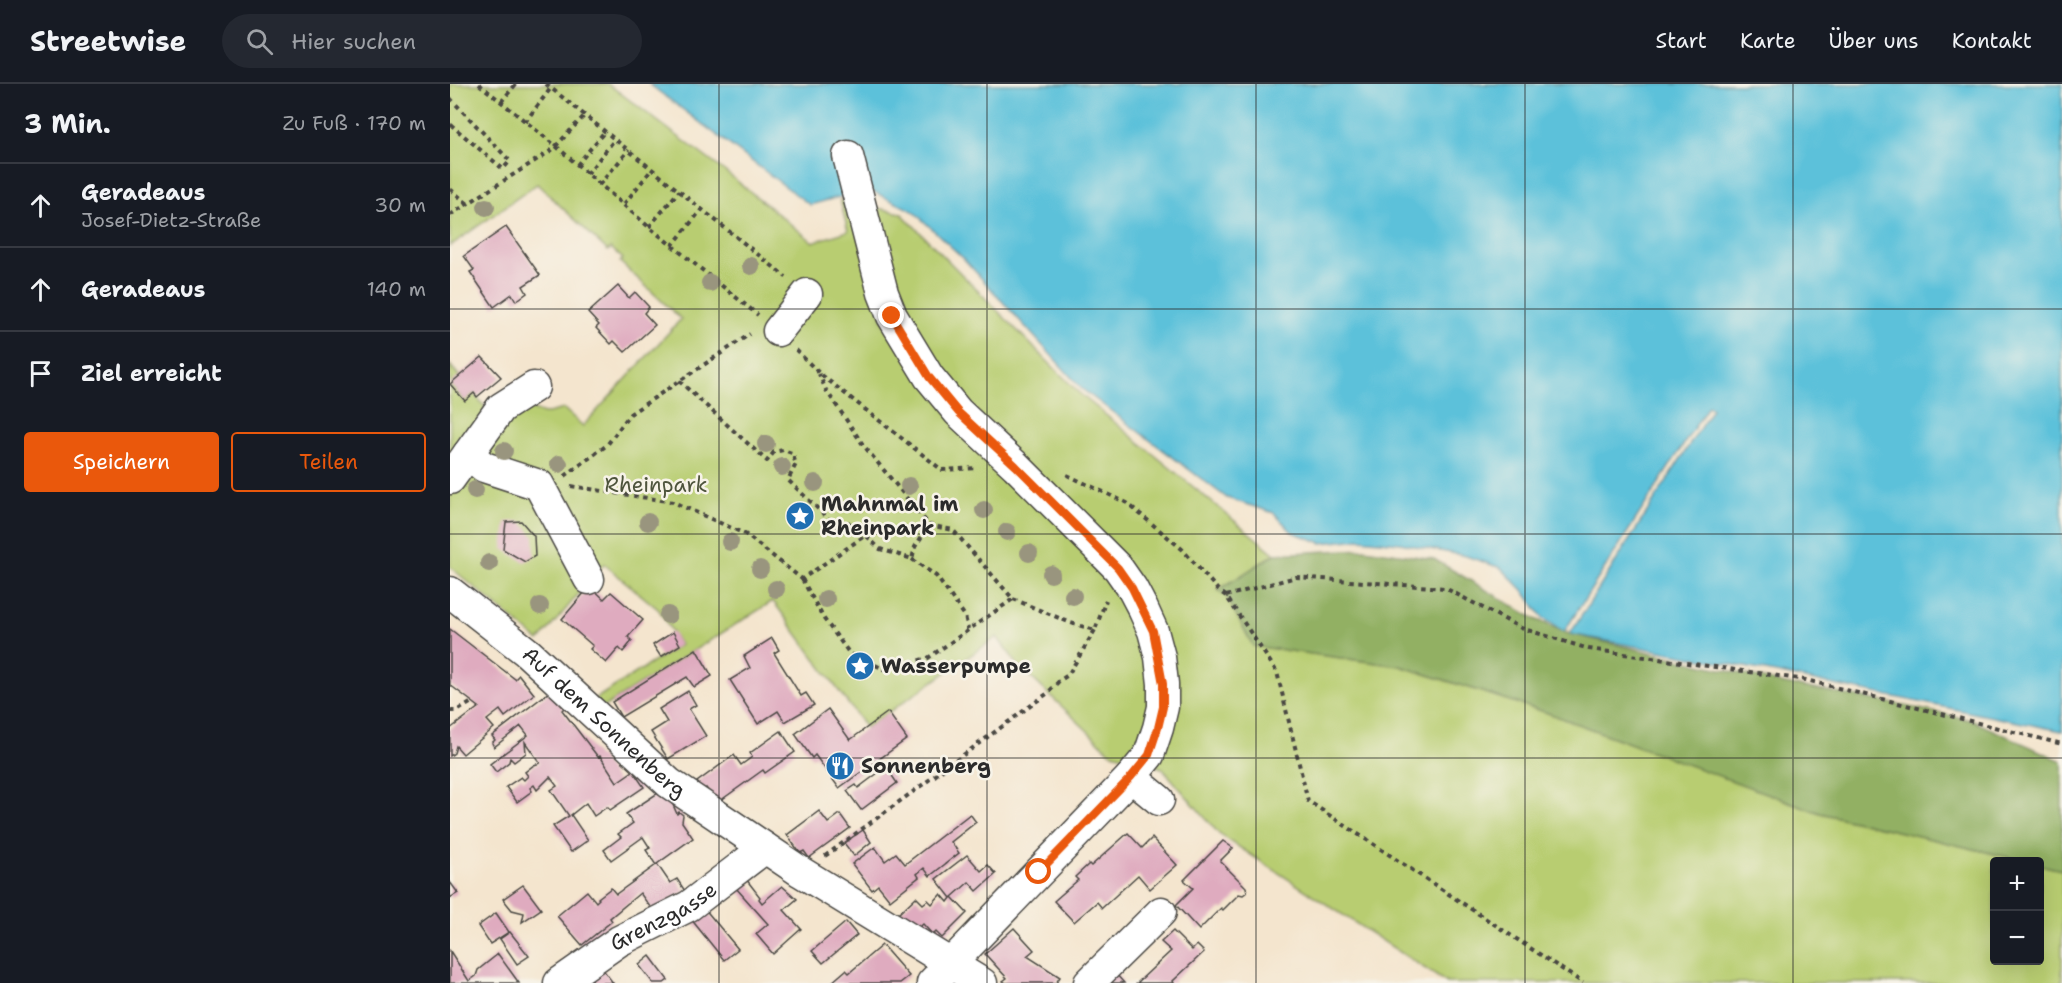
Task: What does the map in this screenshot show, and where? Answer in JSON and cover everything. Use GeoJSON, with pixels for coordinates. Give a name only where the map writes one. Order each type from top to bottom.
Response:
{"type":"FeatureCollection","features":[{"type":"Feature","properties":{"kind":"street"},"geometry":{"type":"LineString","coordinates":[[848,156],[883,293],[892,316],[929,377],[951,404],[1118,568],[1132,588],[1153,631],[1163,684],[1163,707],[1149,755],[1131,777],[942,974]]}},
{"type":"Feature","properties":{"kind":"street"},"geometry":{"type":"LineString","coordinates":[[765,326],[807,294]]}},
{"type":"Feature","properties":{"kind":"street"},"geometry":{"type":"LineString","coordinates":[[450,479],[501,408],[534,387]]}},
{"type":"Feature","properties":{"kind":"street"},"geometry":{"type":"LineString","coordinates":[[468,454],[484,467],[539,485],[589,579]]}},
{"type":"Feature","properties":{"kind":"street","name":"Auf dem Sonnenberg"},"geometry":{"type":"LineString","coordinates":[[450,592],[528,653],[669,783],[801,872],[942,974],[982,983]]}},
{"type":"Feature","properties":{"kind":"street"},"geometry":{"type":"LineString","coordinates":[[1131,777],[1159,800]]}},
{"type":"Feature","properties":{"kind":"street","name":"Grenzgasse"},"geometry":{"type":"LineString","coordinates":[[559,983],[619,941],[688,906],[765,848]]}},
{"type":"Feature","properties":{"kind":"street"},"geometry":{"type":"LineString","coordinates":[[1089,983],[1161,912]]}},
{"type":"Feature","properties":{"kind":"path"},"geometry":{"type":"LineString","coordinates":[[479,84],[557,147],[819,373],[942,470],[1016,466]]}},
{"type":"Feature","properties":{"kind":"path"},"geometry":{"type":"LineString","coordinates":[[501,102],[516,84]]}},
{"type":"Feature","properties":{"kind":"path"},"geometry":{"type":"LineString","coordinates":[[546,84],[807,294]]}},
{"type":"Feature","properties":{"kind":"path"},"geometry":{"type":"LineString","coordinates":[[525,122],[551,88]]}},
{"type":"Feature","properties":{"kind":"path"},"geometry":{"type":"LineString","coordinates":[[450,98],[510,161],[503,169],[450,124]]}},
{"type":"Feature","properties":{"kind":"path"},"geometry":{"type":"LineString","coordinates":[[450,215],[557,147],[585,115]]}},
{"type":"Feature","properties":{"kind":"path"},"geometry":{"type":"LineString","coordinates":[[577,165],[605,131]]}},
{"type":"Feature","properties":{"kind":"path"},"geometry":{"type":"LineString","coordinates":[[587,174],[615,140]]}},
{"type":"Feature","properties":{"kind":"path"},"geometry":{"type":"LineString","coordinates":[[599,185],[629,150]]}},
{"type":"Feature","properties":{"kind":"path"},"geometry":{"type":"LineString","coordinates":[[624,204],[652,170]]}},
{"type":"Feature","properties":{"kind":"path"},"geometry":{"type":"LineString","coordinates":[[450,189],[468,204]]}},
{"type":"Feature","properties":{"kind":"path"},"geometry":{"type":"LineString","coordinates":[[649,227],[678,191]]}},
{"type":"Feature","properties":{"kind":"path"},"geometry":{"type":"LineString","coordinates":[[672,246],[702,209]]}},
{"type":"Feature","properties":{"kind":"path"},"geometry":{"type":"LineString","coordinates":[[561,478],[608,446],[630,414],[765,326]]}},
{"type":"Feature","properties":{"kind":"path"},"geometry":{"type":"LineString","coordinates":[[819,373],[826,390],[864,446],[928,525],[953,530],[1013,599],[1071,623],[1095,630]]}},
{"type":"Feature","properties":{"kind":"path"},"geometry":{"type":"LineString","coordinates":[[679,381],[767,461],[774,452],[783,450],[792,453],[796,464],[788,480],[841,531],[851,521],[880,549],[912,559],[936,576],[965,616],[969,629]]}},
{"type":"Feature","properties":{"kind":"path"},"geometry":{"type":"LineString","coordinates":[[1063,473],[1127,503],[1182,549],[1226,596],[1277,672],[1308,801],[1583,983]]}},
{"type":"Feature","properties":{"kind":"path"},"geometry":{"type":"LineString","coordinates":[[562,486],[582,486],[674,502],[745,534],[802,579],[824,619],[850,654],[884,669],[928,658],[1013,599]]}},
{"type":"Feature","properties":{"kind":"path"},"geometry":{"type":"LineString","coordinates":[[912,559],[915,547],[928,525]]}},
{"type":"Feature","properties":{"kind":"path"},"geometry":{"type":"LineString","coordinates":[[802,579],[866,535]]}},
{"type":"Feature","properties":{"kind":"path"},"geometry":{"type":"LineString","coordinates":[[801,872],[1048,693],[1068,675],[1095,630],[1118,568]]}},
{"type":"Feature","properties":{"kind":"path"},"geometry":{"type":"LineString","coordinates":[[1226,596],[1296,578],[1445,588],[1521,628],[1589,649],[1806,680],[2062,744]]}},
{"type":"Feature","properties":{"kind":"path"},"geometry":{"type":"LineString","coordinates":[[450,711],[457,711],[472,702]]}},
{"type":"Feature","properties":{"kind":"green space","name":"Rheinpark"},"geometry":{"type":"Polygon","coordinates":[[[450,84],[608,84],[727,173],[813,242],[848,231],[840,200],[901,213],[1079,393],[1275,554],[1219,590],[1226,596],[1254,646],[1400,666],[1545,712],[1820,813],[2008,857],[1990,857],[1990,965],[2044,965],[2044,866],[2062,870],[2062,983],[1447,983],[1219,834],[1162,768],[1110,752],[1018,665],[997,637],[866,728],[773,601],[602,708],[595,699],[680,645],[659,610],[604,564],[539,641],[450,567],[450,494],[499,425],[528,408],[544,414],[564,409],[583,426],[681,319],[620,262],[623,259],[611,248],[608,251],[537,184],[450,246],[450,84]]]}},
{"type":"Feature","properties":{"kind":"green space"},"geometry":{"type":"Polygon","coordinates":[[[450,365],[460,377],[451,384],[464,401],[474,393],[488,411],[450,463],[450,365]]]}},
{"type":"Feature","properties":{"kind":"green space"},"geometry":{"type":"Polygon","coordinates":[[[1364,549],[1434,559],[1535,619],[1567,633],[1785,684],[1971,720],[2062,761],[2062,870],[2044,866],[2044,857],[2008,857],[1820,813],[1545,712],[1400,666],[1253,646],[1226,596],[1218,590],[1275,554],[1364,549]]]}},
{"type":"Feature","properties":{"kind":"water"},"geometry":{"type":"Polygon","coordinates":[[[649,84],[2062,84],[2062,731],[1570,634],[1712,409],[1708,406],[1564,632],[1543,618],[1523,590],[1501,568],[1466,556],[1400,543],[1360,539],[1322,543],[1292,532],[1274,513],[1227,498],[1082,389],[963,258],[913,211],[868,189],[810,205],[649,84]]]}},
{"type":"Feature","properties":{"kind":"building"},"geometry":{"type":"Polygon","coordinates":[[[506,227],[540,275],[523,286],[527,293],[516,301],[512,294],[494,307],[470,272],[474,270],[464,256],[506,227]]]}},
{"type":"Feature","properties":{"kind":"building"},"geometry":{"type":"Polygon","coordinates":[[[618,286],[629,298],[635,292],[649,307],[644,313],[655,325],[625,352],[614,341],[611,344],[596,328],[599,325],[588,313],[618,286]]]}},
{"type":"Feature","properties":{"kind":"building"},"geometry":{"type":"Polygon","coordinates":[[[482,357],[501,377],[477,397],[474,393],[465,401],[450,384],[482,357]]]}},
{"type":"Feature","properties":{"kind":"building"},"geometry":{"type":"Polygon","coordinates":[[[521,521],[534,536],[535,556],[525,562],[503,549],[506,522],[521,521]]]}},
{"type":"Feature","properties":{"kind":"building"},"geometry":{"type":"Polygon","coordinates":[[[590,586],[604,599],[611,592],[643,620],[628,637],[632,641],[623,652],[619,648],[606,663],[590,649],[593,646],[562,619],[590,586]]]}},
{"type":"Feature","properties":{"kind":"building"},"geometry":{"type":"Polygon","coordinates":[[[450,629],[515,679],[519,675],[534,694],[505,717],[500,710],[487,720],[494,728],[463,754],[456,746],[454,753],[450,756],[450,729],[479,707],[450,685],[450,629]]]}},
{"type":"Feature","properties":{"kind":"building"},"geometry":{"type":"Polygon","coordinates":[[[673,632],[680,645],[661,657],[653,645],[673,632]]]}},
{"type":"Feature","properties":{"kind":"building"},"geometry":{"type":"Polygon","coordinates":[[[772,638],[779,650],[774,653],[801,696],[806,693],[814,705],[785,722],[778,711],[758,724],[730,680],[750,668],[744,656],[772,638]]]}},
{"type":"Feature","properties":{"kind":"building"},"geometry":{"type":"Polygon","coordinates":[[[696,649],[712,676],[694,687],[687,677],[621,717],[612,702],[696,649]]]}},
{"type":"Feature","properties":{"kind":"building"},"geometry":{"type":"Polygon","coordinates":[[[688,691],[696,705],[689,709],[706,736],[668,759],[651,732],[667,722],[659,709],[688,691]]]}},
{"type":"Feature","properties":{"kind":"building"},"geometry":{"type":"Polygon","coordinates":[[[549,692],[564,708],[562,710],[598,757],[600,756],[617,782],[633,771],[644,787],[610,810],[607,807],[594,816],[586,803],[571,815],[588,840],[571,852],[553,826],[569,816],[551,790],[557,786],[550,777],[537,790],[534,785],[530,788],[532,791],[517,802],[506,787],[521,777],[524,780],[528,776],[525,772],[540,763],[525,742],[526,753],[514,762],[510,758],[509,762],[496,772],[490,764],[528,735],[521,726],[494,747],[492,743],[495,740],[492,736],[549,692]]]}},
{"type":"Feature","properties":{"kind":"building"},"geometry":{"type":"Polygon","coordinates":[[[828,709],[850,740],[888,712],[907,739],[839,788],[815,755],[812,758],[795,734],[828,709]]]}},
{"type":"Feature","properties":{"kind":"building"},"geometry":{"type":"Polygon","coordinates":[[[781,731],[795,752],[765,773],[763,770],[717,803],[706,788],[703,791],[697,782],[734,755],[741,765],[752,757],[750,753],[781,731]]]}},
{"type":"Feature","properties":{"kind":"building"},"geometry":{"type":"Polygon","coordinates":[[[886,767],[897,783],[861,810],[847,791],[856,785],[858,788],[886,767]]]}},
{"type":"Feature","properties":{"kind":"building"},"geometry":{"type":"Polygon","coordinates":[[[661,791],[673,805],[677,814],[679,812],[683,815],[682,822],[693,838],[657,864],[670,883],[677,879],[685,891],[653,911],[640,893],[610,918],[612,921],[582,945],[557,916],[587,891],[596,902],[611,888],[616,894],[656,865],[646,850],[650,848],[643,837],[611,860],[604,850],[621,837],[618,834],[633,823],[626,814],[661,791]]]}},
{"type":"Feature","properties":{"kind":"building"},"geometry":{"type":"Polygon","coordinates":[[[819,811],[828,823],[840,814],[850,828],[809,858],[804,851],[800,853],[787,835],[819,811]]]}},
{"type":"Feature","properties":{"kind":"building"},"geometry":{"type":"Polygon","coordinates":[[[970,814],[976,822],[951,842],[959,853],[930,876],[924,868],[917,874],[919,877],[890,900],[878,885],[872,890],[852,864],[875,847],[885,861],[896,853],[905,864],[970,814]]]}},
{"type":"Feature","properties":{"kind":"building"},"geometry":{"type":"Polygon","coordinates":[[[863,830],[871,842],[854,856],[844,843],[863,830]]]}},
{"type":"Feature","properties":{"kind":"building"},"geometry":{"type":"Polygon","coordinates":[[[1128,833],[1142,848],[1152,838],[1177,865],[1150,889],[1138,875],[1102,908],[1097,902],[1074,922],[1054,901],[1078,880],[1075,877],[1089,864],[1091,866],[1128,833]]]}},
{"type":"Feature","properties":{"kind":"building"},"geometry":{"type":"Polygon","coordinates":[[[1223,841],[1233,848],[1220,861],[1246,887],[1247,892],[1243,895],[1239,894],[1223,910],[1221,908],[1199,930],[1176,905],[1193,888],[1184,880],[1223,841]]]}},
{"type":"Feature","properties":{"kind":"building"},"geometry":{"type":"Polygon","coordinates":[[[967,855],[981,871],[988,865],[996,874],[977,891],[969,882],[952,897],[967,913],[942,938],[936,932],[933,935],[923,924],[915,931],[897,915],[916,897],[923,904],[928,900],[932,904],[941,894],[948,902],[951,898],[936,879],[967,855]]]}},
{"type":"Feature","properties":{"kind":"building"},"geometry":{"type":"Polygon","coordinates":[[[746,879],[762,903],[782,886],[797,899],[784,910],[801,929],[773,954],[756,934],[768,924],[736,888],[746,879]]]}},
{"type":"Feature","properties":{"kind":"building"},"geometry":{"type":"Polygon","coordinates":[[[450,882],[458,893],[450,898],[450,882]]]}},
{"type":"Feature","properties":{"kind":"building"},"geometry":{"type":"Polygon","coordinates":[[[523,885],[541,909],[522,922],[524,913],[512,910],[503,899],[523,885]]]}},
{"type":"Feature","properties":{"kind":"building"},"geometry":{"type":"Polygon","coordinates":[[[704,908],[738,949],[724,960],[691,919],[704,908]]]}},
{"type":"Feature","properties":{"kind":"building"},"geometry":{"type":"Polygon","coordinates":[[[496,913],[509,932],[490,944],[478,926],[496,913]]]}},
{"type":"Feature","properties":{"kind":"building"},"geometry":{"type":"Polygon","coordinates":[[[846,922],[857,935],[823,963],[812,951],[846,922]]]}},
{"type":"Feature","properties":{"kind":"building"},"geometry":{"type":"Polygon","coordinates":[[[1014,928],[1034,950],[1027,956],[1060,977],[1056,983],[1006,983],[1003,981],[1007,978],[985,954],[1014,928]]]}},
{"type":"Feature","properties":{"kind":"building"},"geometry":{"type":"Polygon","coordinates":[[[1173,931],[1192,950],[1197,945],[1204,952],[1173,981],[1174,983],[1137,983],[1171,951],[1161,942],[1173,931]]]}},
{"type":"Feature","properties":{"kind":"building"},"geometry":{"type":"Polygon","coordinates":[[[510,932],[529,956],[517,964],[500,939],[510,932]]]}},
{"type":"Feature","properties":{"kind":"building"},"geometry":{"type":"Polygon","coordinates":[[[882,945],[909,976],[900,983],[831,983],[846,970],[849,973],[882,945]]]}},
{"type":"Feature","properties":{"kind":"building"},"geometry":{"type":"Polygon","coordinates":[[[450,951],[469,981],[476,976],[478,970],[498,954],[519,983],[450,983],[450,951]]]}},
{"type":"Feature","properties":{"kind":"building"},"geometry":{"type":"Polygon","coordinates":[[[650,956],[668,980],[664,983],[653,983],[639,965],[650,956]]]}},
{"type":"Feature","properties":{"kind":"building"},"geometry":{"type":"Polygon","coordinates":[[[599,964],[613,983],[594,983],[587,973],[599,964]]]}},
{"type":"Feature","properties":{"kind":"building"},"geometry":{"type":"Polygon","coordinates":[[[1115,973],[1124,983],[1105,983],[1115,973]]]}},
{"type":"Feature","properties":{"kind":"place","name":"Mahnmal im Rheinpark"},"geometry":{"type":"Point","coordinates":[800,516]}},
{"type":"Feature","properties":{"kind":"place","name":"Wasserpumpe"},"geometry":{"type":"Point","coordinates":[860,666]}},
{"type":"Feature","properties":{"kind":"place","name":"Sonnenberg"},"geometry":{"type":"Point","coordinates":[840,766]}},
{"type":"Feature","properties":{"kind":"route"},"geometry":{"type":"LineString","coordinates":[[892,316],[929,377],[958,412],[1016,466],[1118,568],[1143,609],[1153,631],[1160,657],[1163,707],[1149,755],[1131,777],[1039,872]]}}]}
